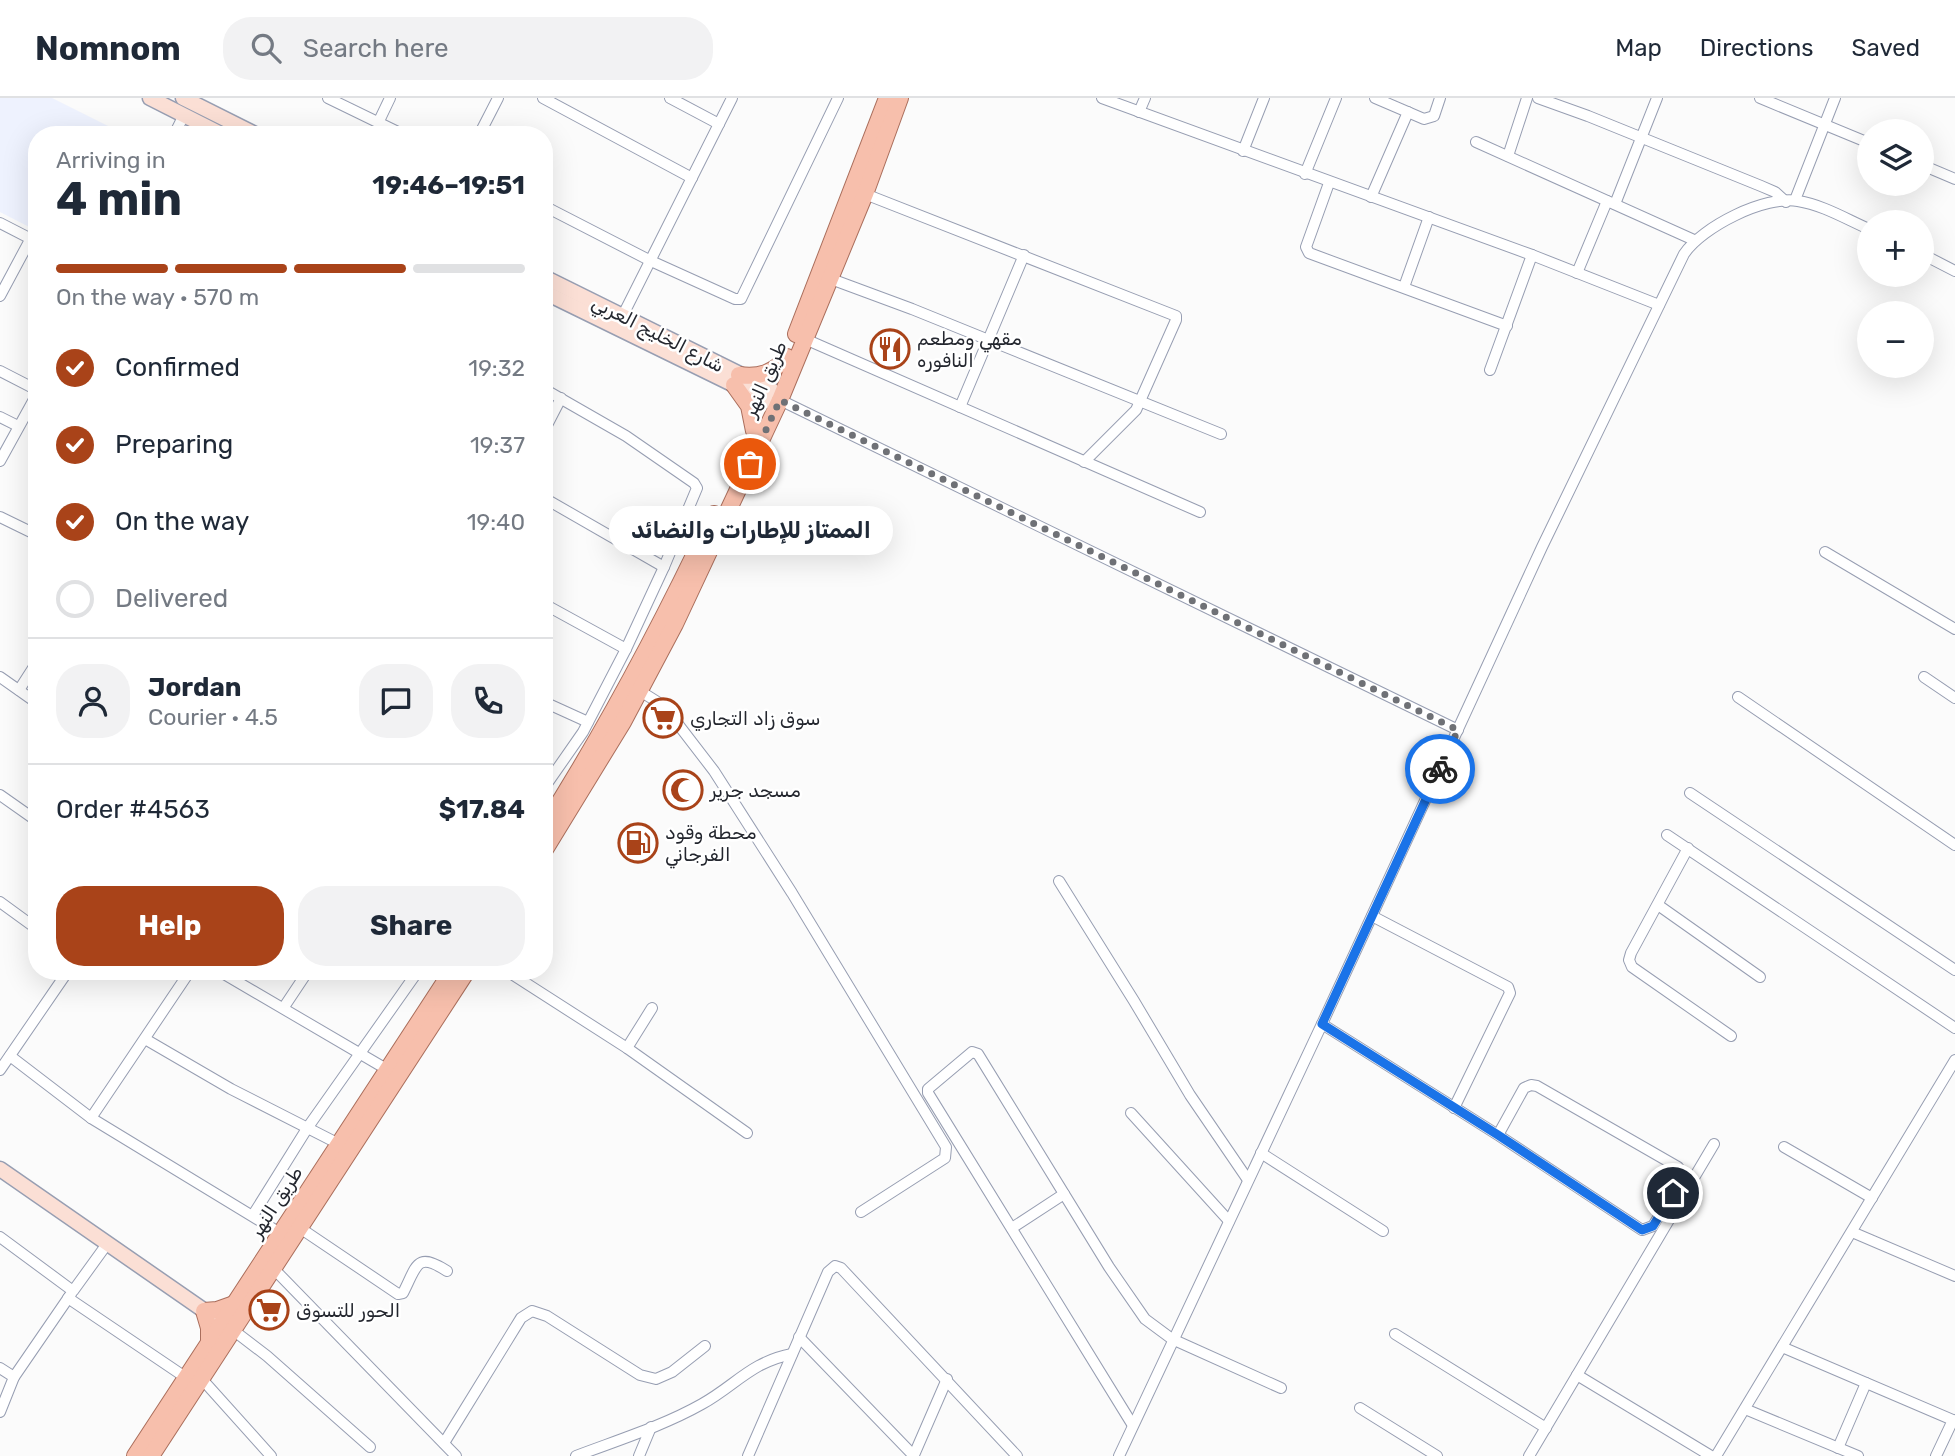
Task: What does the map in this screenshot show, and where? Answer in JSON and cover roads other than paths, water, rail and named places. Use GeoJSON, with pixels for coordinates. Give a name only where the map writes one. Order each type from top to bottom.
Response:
{"type":"FeatureCollection","features":[{"type":"Feature","properties":{"kind":"main road"},"geometry":{"type":"LineString","coordinates":[[150,98],[205,126]]}},
{"type":"Feature","properties":{"kind":"main road"},"geometry":{"type":"LineString","coordinates":[[184,98],[202,103],[242,126]]}},
{"type":"Feature","properties":{"kind":"main road","name":"طريق النهر"},"geometry":{"type":"LineString","coordinates":[[553,837],[640,691],[675,624],[773,397],[887,98]]}},
{"type":"Feature","properties":{"kind":"main road","name":"طريق النهر"},"geometry":{"type":"LineString","coordinates":[[553,813],[587,759],[665,618],[754,431],[805,339],[865,194],[900,98]]}},
{"type":"Feature","properties":{"kind":"main road","name":"شارع الخليج العربي"},"geometry":{"type":"LineString","coordinates":[[553,282],[737,380]]}},
{"type":"Feature","properties":{"kind":"main road","name":"شارع الخليج العربي"},"geometry":{"type":"LineString","coordinates":[[553,296],[773,397]]}},
{"type":"Feature","properties":{"kind":"main road"},"geometry":{"type":"LineString","coordinates":[[754,431],[749,406],[737,380],[766,374],[787,357]]}},
{"type":"Feature","properties":{"kind":"main road","name":"طريق النهر"},"geometry":{"type":"LineString","coordinates":[[135,1456],[227,1326],[274,1268],[300,1228],[388,1070],[446,980]]}},
{"type":"Feature","properties":{"kind":"main road","name":"طريق النهر"},"geometry":{"type":"LineString","coordinates":[[151,1456],[193,1377],[209,1340],[227,1326],[234,1304],[280,1233],[461,980]]}},
{"type":"Feature","properties":{"kind":"main road"},"geometry":{"type":"LineString","coordinates":[[0,1169],[227,1326]]}},
{"type":"Feature","properties":{"kind":"main road"},"geometry":{"type":"LineString","coordinates":[[204,1311],[234,1304]]}},
{"type":"Feature","properties":{"kind":"main road"},"geometry":{"type":"LineString","coordinates":[[204,1311],[209,1340]]}},
{"type":"Feature","properties":{"kind":"street"},"geometry":{"type":"LineString","coordinates":[[328,98],[388,126]]}},
{"type":"Feature","properties":{"kind":"street"},"geometry":{"type":"LineString","coordinates":[[379,121],[390,98]]}},
{"type":"Feature","properties":{"kind":"street"},"geometry":{"type":"LineString","coordinates":[[484,126],[498,98]]}},
{"type":"Feature","properties":{"kind":"street"},"geometry":{"type":"LineString","coordinates":[[542,98],[692,178]]}},
{"type":"Feature","properties":{"kind":"street"},"geometry":{"type":"LineString","coordinates":[[670,98],[719,124]]}},
{"type":"Feature","properties":{"kind":"street"},"geometry":{"type":"LineString","coordinates":[[622,317],[732,98]]}},
{"type":"Feature","properties":{"kind":"street"},"geometry":{"type":"LineString","coordinates":[[553,211],[651,261],[735,299],[743,298],[838,98]]}},
{"type":"Feature","properties":{"kind":"street"},"geometry":{"type":"LineString","coordinates":[[1102,98],[1532,255],[1659,305]]}},
{"type":"Feature","properties":{"kind":"street"},"geometry":{"type":"LineString","coordinates":[[1139,112],[1145,98]]}},
{"type":"Feature","properties":{"kind":"street"},"geometry":{"type":"LineString","coordinates":[[1243,151],[1264,98]]}},
{"type":"Feature","properties":{"kind":"street"},"geometry":{"type":"LineString","coordinates":[[1305,174],[1336,98]]}},
{"type":"Feature","properties":{"kind":"street"},"geometry":{"type":"LineString","coordinates":[[1375,98],[1424,119],[1434,116],[1440,98]]}},
{"type":"Feature","properties":{"kind":"street"},"geometry":{"type":"LineString","coordinates":[[1508,156],[1527,98]]}},
{"type":"Feature","properties":{"kind":"street"},"geometry":{"type":"LineString","coordinates":[[1538,98],[1642,137],[1775,192],[1790,201]]}},
{"type":"Feature","properties":{"kind":"street"},"geometry":{"type":"LineString","coordinates":[[1577,273],[1642,137],[1657,98]]}},
{"type":"Feature","properties":{"kind":"street"},"geometry":{"type":"LineString","coordinates":[[1759,98],[1857,138]]}},
{"type":"Feature","properties":{"kind":"street"},"geometry":{"type":"LineString","coordinates":[[1790,201],[1835,98]]}},
{"type":"Feature","properties":{"kind":"street"},"geometry":{"type":"LineString","coordinates":[[1371,197],[1408,112]]}},
{"type":"Feature","properties":{"kind":"street"},"geometry":{"type":"LineString","coordinates":[[178,126],[184,115]]}},
{"type":"Feature","properties":{"kind":"street"},"geometry":{"type":"LineString","coordinates":[[1476,142],[1694,240]]}},
{"type":"Feature","properties":{"kind":"street"},"geometry":{"type":"LineString","coordinates":[[1934,170],[1955,179]]}},
{"type":"Feature","properties":{"kind":"street"},"geometry":{"type":"LineString","coordinates":[[1329,183],[1306,250],[1507,326]]}},
{"type":"Feature","properties":{"kind":"street"},"geometry":{"type":"LineString","coordinates":[[865,194],[1176,316],[1134,413],[1084,462]]}},
{"type":"Feature","properties":{"kind":"street"},"geometry":{"type":"LineString","coordinates":[[1119,1456],[1542,547],[1684,254],[1694,240],[1732,216],[1761,206],[1790,201],[1812,204],[1857,224]]}},
{"type":"Feature","properties":{"kind":"street"},"geometry":{"type":"LineString","coordinates":[[1404,287],[1429,217]]}},
{"type":"Feature","properties":{"kind":"street"},"geometry":{"type":"LineString","coordinates":[[0,223],[28,237]]}},
{"type":"Feature","properties":{"kind":"street"},"geometry":{"type":"LineString","coordinates":[[0,296],[28,250]]}},
{"type":"Feature","properties":{"kind":"street"},"geometry":{"type":"LineString","coordinates":[[960,407],[1024,255]]}},
{"type":"Feature","properties":{"kind":"street"},"geometry":{"type":"LineString","coordinates":[[1490,370],[1532,255]]}},
{"type":"Feature","properties":{"kind":"street"},"geometry":{"type":"LineString","coordinates":[[1934,260],[1955,271]]}},
{"type":"Feature","properties":{"kind":"street"},"geometry":{"type":"LineString","coordinates":[[831,279],[988,339],[1221,434]]}},
{"type":"Feature","properties":{"kind":"street"},"geometry":{"type":"LineString","coordinates":[[805,339],[1200,512]]}},
{"type":"Feature","properties":{"kind":"street"},"geometry":{"type":"LineString","coordinates":[[0,371],[28,387]]}},
{"type":"Feature","properties":{"kind":"street"},"geometry":{"type":"LineString","coordinates":[[553,394],[633,440],[696,485],[697,492],[626,649],[588,722],[553,774]]}},
{"type":"Feature","properties":{"kind":"street"},"geometry":{"type":"LineString","coordinates":[[773,397],[1458,730]]}},
{"type":"Feature","properties":{"kind":"street"},"geometry":{"type":"LineString","coordinates":[[553,414],[561,398]]}},
{"type":"Feature","properties":{"kind":"street"},"geometry":{"type":"LineString","coordinates":[[0,461],[28,408]]}},
{"type":"Feature","properties":{"kind":"street"},"geometry":{"type":"LineString","coordinates":[[0,417],[18,426]]}},
{"type":"Feature","properties":{"kind":"street"},"geometry":{"type":"LineString","coordinates":[[553,503],[664,567]]}},
{"type":"Feature","properties":{"kind":"street"},"geometry":{"type":"LineString","coordinates":[[0,517],[28,531]]}},
{"type":"Feature","properties":{"kind":"street"},"geometry":{"type":"LineString","coordinates":[[1825,552],[1955,629]]}},
{"type":"Feature","properties":{"kind":"street"},"geometry":{"type":"LineString","coordinates":[[553,609],[626,649]]}},
{"type":"Feature","properties":{"kind":"street"},"geometry":{"type":"LineString","coordinates":[[0,677],[28,697]]}},
{"type":"Feature","properties":{"kind":"street"},"geometry":{"type":"LineString","coordinates":[[19,691],[28,677]]}},
{"type":"Feature","properties":{"kind":"street"},"geometry":{"type":"LineString","coordinates":[[1924,677],[1955,698]]}},
{"type":"Feature","properties":{"kind":"street"},"geometry":{"type":"LineString","coordinates":[[640,691],[663,706],[714,771],[947,1147],[945,1158],[861,1212]]}},
{"type":"Feature","properties":{"kind":"street"},"geometry":{"type":"LineString","coordinates":[[1738,697],[1955,845]]}},
{"type":"Feature","properties":{"kind":"street"},"geometry":{"type":"LineString","coordinates":[[553,706],[588,722]]}},
{"type":"Feature","properties":{"kind":"street"},"geometry":{"type":"LineString","coordinates":[[1690,793],[1955,970]]}},
{"type":"Feature","properties":{"kind":"street"},"geometry":{"type":"LineString","coordinates":[[0,795],[28,815]]}},
{"type":"Feature","properties":{"kind":"street"},"geometry":{"type":"LineString","coordinates":[[1667,835],[1955,1028]]}},
{"type":"Feature","properties":{"kind":"street"},"geometry":{"type":"LineString","coordinates":[[1688,848],[1630,953],[1632,967],[1731,1036]]}},
{"type":"Feature","properties":{"kind":"street"},"geometry":{"type":"LineString","coordinates":[[1059,881],[1135,1001],[1190,1095],[1248,1180]]}},
{"type":"Feature","properties":{"kind":"street"},"geometry":{"type":"LineString","coordinates":[[1658,905],[1760,977]]}},
{"type":"Feature","properties":{"kind":"street"},"geometry":{"type":"LineString","coordinates":[[2,908],[28,924]]}},
{"type":"Feature","properties":{"kind":"street"},"geometry":{"type":"LineString","coordinates":[[1372,916],[1508,987],[1510,993],[1454,1108]]}},
{"type":"Feature","properties":{"kind":"street"},"geometry":{"type":"LineString","coordinates":[[0,1070],[62,980]]}},
{"type":"Feature","properties":{"kind":"street"},"geometry":{"type":"LineString","coordinates":[[91,1118],[184,980]]}},
{"type":"Feature","properties":{"kind":"street"},"geometry":{"type":"LineString","coordinates":[[235,980],[388,1070]]}},
{"type":"Feature","properties":{"kind":"street"},"geometry":{"type":"LineString","coordinates":[[284,1007],[303,980]]}},
{"type":"Feature","properties":{"kind":"street"},"geometry":{"type":"LineString","coordinates":[[253,1215],[308,1128],[412,980]]}},
{"type":"Feature","properties":{"kind":"street"},"geometry":{"type":"LineString","coordinates":[[521,980],[626,1048],[747,1133]]}},
{"type":"Feature","properties":{"kind":"street"},"geometry":{"type":"LineString","coordinates":[[626,1048],[652,1008]]}},
{"type":"Feature","properties":{"kind":"street"},"geometry":{"type":"LineString","coordinates":[[1322,1024],[1642,1230],[1653,1226],[1684,1176],[1678,1167],[1537,1086],[1524,1088],[1498,1135]]}},
{"type":"Feature","properties":{"kind":"street"},"geometry":{"type":"LineString","coordinates":[[145,1039],[231,1089],[344,1147]]}},
{"type":"Feature","properties":{"kind":"street"},"geometry":{"type":"LineString","coordinates":[[1132,1424],[928,1091],[972,1052],[978,1054],[1144,1319],[1172,1339],[1281,1388]]}},
{"type":"Feature","properties":{"kind":"street"},"geometry":{"type":"LineString","coordinates":[[10,1056],[91,1118],[280,1233]]}},
{"type":"Feature","properties":{"kind":"street"},"geometry":{"type":"LineString","coordinates":[[1577,1376],[1714,1456],[1955,1060]]}},
{"type":"Feature","properties":{"kind":"street"},"geometry":{"type":"LineString","coordinates":[[1130,1113],[1230,1221]]}},
{"type":"Feature","properties":{"kind":"street"},"geometry":{"type":"LineString","coordinates":[[1528,1456],[1714,1144]]}},
{"type":"Feature","properties":{"kind":"street"},"geometry":{"type":"LineString","coordinates":[[1784,1147],[1872,1198]]}},
{"type":"Feature","properties":{"kind":"street"},"geometry":{"type":"LineString","coordinates":[[1261,1153],[1383,1231]]}},
{"type":"Feature","properties":{"kind":"street"},"geometry":{"type":"LineString","coordinates":[[1012,1228],[1064,1194]]}},
{"type":"Feature","properties":{"kind":"street"},"geometry":{"type":"LineString","coordinates":[[300,1228],[398,1294],[403,1293],[424,1260],[430,1260],[447,1271]]}},
{"type":"Feature","properties":{"kind":"street"},"geometry":{"type":"LineString","coordinates":[[1852,1232],[1955,1276]]}},
{"type":"Feature","properties":{"kind":"street"},"geometry":{"type":"LineString","coordinates":[[0,1237],[71,1295],[193,1377],[271,1456]]}},
{"type":"Feature","properties":{"kind":"street"},"geometry":{"type":"LineString","coordinates":[[0,1412],[15,1377],[107,1244]]}},
{"type":"Feature","properties":{"kind":"street"},"geometry":{"type":"LineString","coordinates":[[749,1455],[828,1272],[835,1266],[841,1268],[1017,1456]]}},
{"type":"Feature","properties":{"kind":"street"},"geometry":{"type":"LineString","coordinates":[[274,1268],[456,1456]]}},
{"type":"Feature","properties":{"kind":"street"},"geometry":{"type":"LineString","coordinates":[[444,1443],[521,1318],[532,1311],[547,1316],[640,1375],[656,1379],[672,1372],[705,1346]]}},
{"type":"Feature","properties":{"kind":"street"},"geometry":{"type":"LineString","coordinates":[[227,1326],[267,1356],[370,1447]]}},
{"type":"Feature","properties":{"kind":"street"},"geometry":{"type":"LineString","coordinates":[[1395,1334],[1546,1428]]}},
{"type":"Feature","properties":{"kind":"street"},"geometry":{"type":"LineString","coordinates":[[799,1337],[914,1456],[947,1379]]}},
{"type":"Feature","properties":{"kind":"street"},"geometry":{"type":"LineString","coordinates":[[1782,1348],[1954,1421],[1936,1456]]}},
{"type":"Feature","properties":{"kind":"street"},"geometry":{"type":"LineString","coordinates":[[576,1456],[703,1404],[756,1366],[773,1358],[792,1354]]}},
{"type":"Feature","properties":{"kind":"street"},"geometry":{"type":"LineString","coordinates":[[0,1368],[15,1377]]}},
{"type":"Feature","properties":{"kind":"street"},"geometry":{"type":"LineString","coordinates":[[1838,1448],[1866,1383]]}},
{"type":"Feature","properties":{"kind":"street"},"geometry":{"type":"LineString","coordinates":[[1360,1408],[1437,1456]]}},
{"type":"Feature","properties":{"kind":"street"},"geometry":{"type":"LineString","coordinates":[[1745,1409],[1858,1456]]}},
{"type":"Feature","properties":{"kind":"street"},"geometry":{"type":"LineString","coordinates":[[639,1456],[651,1427]]}},
{"type":"Feature","properties":{"kind":"place","name":"مقهي ومطعم النافوره"},"geometry":{"type":"Point","coordinates":[890,349]}},
{"type":"Feature","properties":{"kind":"place","name":"الممتاز للإطارات والنضائد"},"geometry":{"type":"Point","coordinates":[750,464]}},
{"type":"Feature","properties":{"kind":"place","name":"سوق زاد التجاري"},"geometry":{"type":"Point","coordinates":[663,718]}},
{"type":"Feature","properties":{"kind":"place","name":"مسجد جرير"},"geometry":{"type":"Point","coordinates":[683,790]}},
{"type":"Feature","properties":{"kind":"place","name":"محطة وقود الفرجاني"},"geometry":{"type":"Point","coordinates":[638,843]}},
{"type":"Feature","properties":{"kind":"place","name":"الحور للتسوق"},"geometry":{"type":"Point","coordinates":[269,1310]}}]}
